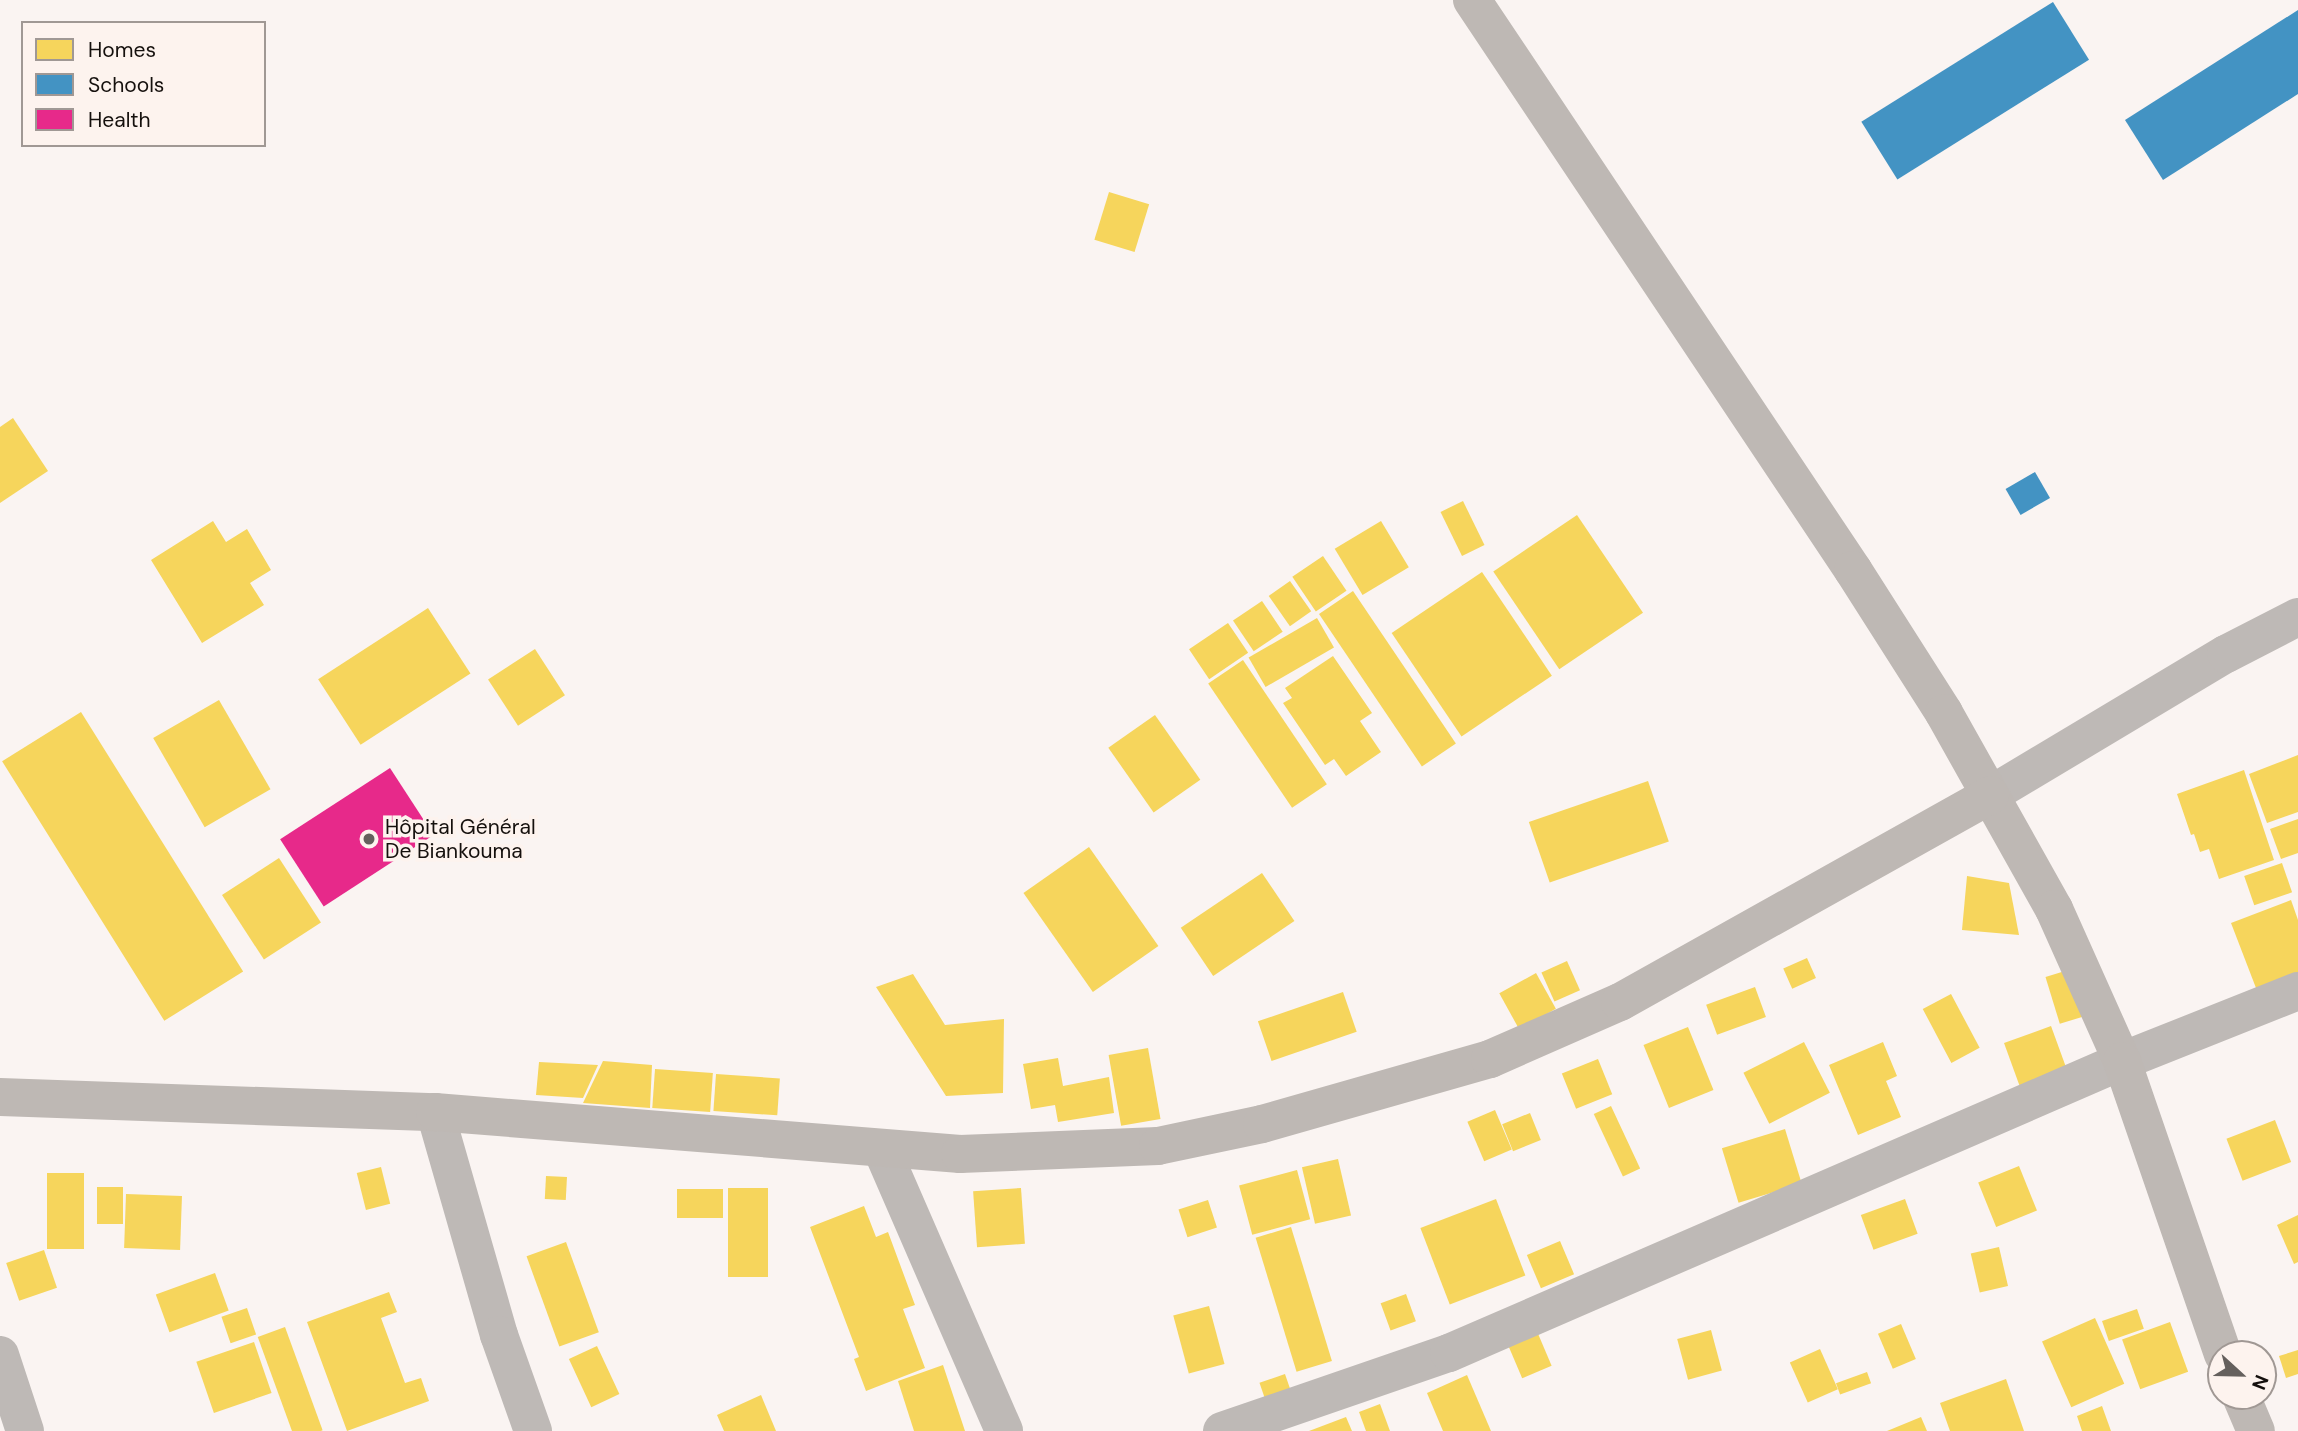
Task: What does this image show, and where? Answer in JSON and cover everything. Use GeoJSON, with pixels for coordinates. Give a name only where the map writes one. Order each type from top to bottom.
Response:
{"type":"FeatureCollection","features":[{"type":"Feature","properties":{"kind":"street"},"geometry":{"type":"LineString","coordinates":[[1472,0],[1853,570],[1944,713],[1990,795],[2081,962],[2122,1061],[2218,1340]]}},
{"type":"Feature","properties":{"kind":"street"},"geometry":{"type":"LineString","coordinates":[[0,1097],[435,1112],[882,1150],[1048,1153],[1158,1146],[1262,1124],[1465,1067],[1619,1002],[1990,795],[2226,654],[2298,617]]}},
{"type":"Feature","properties":{"kind":"street"},"geometry":{"type":"LineString","coordinates":[[1222,1431],[1449,1353],[2122,1061],[2298,991]]}},
{"type":"Feature","properties":{"kind":"street"},"geometry":{"type":"LineString","coordinates":[[435,1112],[499,1335],[533,1431]]}},
{"type":"Feature","properties":{"kind":"street"},"geometry":{"type":"LineString","coordinates":[[882,1150],[1004,1431]]}},
{"type":"Feature","properties":{"kind":"street"},"geometry":{"type":"LineString","coordinates":[[0,1355],[25,1431]]}},
{"type":"Feature","properties":{"kind":"street"},"geometry":{"type":"LineString","coordinates":[[2247,1410],[2256,1431]]}},
{"type":"Feature","properties":{"kind":"building: Homes"},"geometry":{"type":"Polygon","coordinates":[[[1109,192],[1149,204],[1135,252],[1094,240],[1109,192]]]}},
{"type":"Feature","properties":{"kind":"building: Homes"},"geometry":{"type":"Polygon","coordinates":[[[13,418],[48,471],[0,503],[0,427],[13,418]]]}},
{"type":"Feature","properties":{"kind":"building: Homes"},"geometry":{"type":"Polygon","coordinates":[[[1463,501],[1484,545],[1462,556],[1441,512],[1463,501]]]}},
{"type":"Feature","properties":{"kind":"building: Homes"},"geometry":{"type":"Polygon","coordinates":[[[1577,515],[1643,613],[1559,669],[1493,571],[1577,515]]]}},
{"type":"Feature","properties":{"kind":"building: Homes"},"geometry":{"type":"Polygon","coordinates":[[[213,521],[226,542],[247,529],[271,570],[250,583],[264,605],[202,643],[151,560],[213,521]]]}},
{"type":"Feature","properties":{"kind":"building: Homes"},"geometry":{"type":"Polygon","coordinates":[[[1381,521],[1409,567],[1363,595],[1335,549],[1381,521]]]}},
{"type":"Feature","properties":{"kind":"building: Homes"},"geometry":{"type":"Polygon","coordinates":[[[1323,556],[1346,591],[1316,612],[1292,577],[1323,556]]]}},
{"type":"Feature","properties":{"kind":"building: Homes"},"geometry":{"type":"Polygon","coordinates":[[[1482,572],[1552,676],[1462,737],[1392,633],[1482,572]]]}},
{"type":"Feature","properties":{"kind":"building: Homes"},"geometry":{"type":"Polygon","coordinates":[[[1290,581],[1311,611],[1290,626],[1269,596],[1290,581]]]}},
{"type":"Feature","properties":{"kind":"building: Homes"},"geometry":{"type":"Polygon","coordinates":[[[1353,591],[1456,744],[1422,766],[1319,614],[1353,591]]]}},
{"type":"Feature","properties":{"kind":"building: Homes"},"geometry":{"type":"Polygon","coordinates":[[[1262,601],[1283,632],[1254,651],[1233,621],[1262,601]]]}},
{"type":"Feature","properties":{"kind":"building: Homes"},"geometry":{"type":"Polygon","coordinates":[[[428,608],[470,673],[361,745],[318,679],[428,608]]]}},
{"type":"Feature","properties":{"kind":"building: Homes"},"geometry":{"type":"Polygon","coordinates":[[[1317,618],[1334,647],[1266,687],[1249,658],[1317,618]]]}},
{"type":"Feature","properties":{"kind":"building: Homes"},"geometry":{"type":"Polygon","coordinates":[[[1228,623],[1248,653],[1209,679],[1189,649],[1228,623]]]}},
{"type":"Feature","properties":{"kind":"building: Homes"},"geometry":{"type":"Polygon","coordinates":[[[535,649],[565,695],[518,726],[488,679],[535,649]]]}},
{"type":"Feature","properties":{"kind":"building: Homes"},"geometry":{"type":"Polygon","coordinates":[[[1333,656],[1372,713],[1360,721],[1381,752],[1346,776],[1334,759],[1325,765],[1283,703],[1292,698],[1285,688],[1333,656]]]}},
{"type":"Feature","properties":{"kind":"building: Homes"},"geometry":{"type":"Polygon","coordinates":[[[1243,660],[1327,784],[1292,808],[1208,683],[1243,660]]]}},
{"type":"Feature","properties":{"kind":"building: Homes"},"geometry":{"type":"Polygon","coordinates":[[[219,700],[270,789],[205,827],[153,738],[219,700]]]}},
{"type":"Feature","properties":{"kind":"building: Homes"},"geometry":{"type":"Polygon","coordinates":[[[81,712],[243,972],[164,1021],[2,761],[81,712]]]}},
{"type":"Feature","properties":{"kind":"building: Homes"},"geometry":{"type":"Polygon","coordinates":[[[1155,715],[1200,780],[1154,812],[1108,748],[1155,715]]]}},
{"type":"Feature","properties":{"kind":"building: Homes"},"geometry":{"type":"Polygon","coordinates":[[[2298,755],[2298,812],[2267,823],[2249,774],[2298,755]]]}},
{"type":"Feature","properties":{"kind":"building: Homes"},"geometry":{"type":"Polygon","coordinates":[[[2244,770],[2274,860],[2219,879],[2209,849],[2200,852],[2194,834],[2191,835],[2177,794],[2244,770]]]}},
{"type":"Feature","properties":{"kind":"building: Homes"},"geometry":{"type":"Polygon","coordinates":[[[1648,781],[1669,842],[1550,883],[1529,822],[1648,781]]]}},
{"type":"Feature","properties":{"kind":"building: Homes"},"geometry":{"type":"Polygon","coordinates":[[[2298,819],[2298,853],[2281,859],[2270,829],[2298,819]]]}},
{"type":"Feature","properties":{"kind":"building: Homes"},"geometry":{"type":"Polygon","coordinates":[[[1089,847],[1158,946],[1093,992],[1023,893],[1089,847]]]}},
{"type":"Feature","properties":{"kind":"building: Homes"},"geometry":{"type":"Polygon","coordinates":[[[279,858],[321,923],[264,960],[222,895],[279,858]]]}},
{"type":"Feature","properties":{"kind":"building: Homes"},"geometry":{"type":"Polygon","coordinates":[[[2282,863],[2292,892],[2254,905],[2244,876],[2282,863]]]}},
{"type":"Feature","properties":{"kind":"building: Homes"},"geometry":{"type":"Polygon","coordinates":[[[1262,873],[1294,921],[1213,976],[1181,928],[1262,873]]]}},
{"type":"Feature","properties":{"kind":"building: Homes"},"geometry":{"type":"Polygon","coordinates":[[[1967,876],[2009,883],[2019,935],[1962,930],[1967,876]]]}},
{"type":"Feature","properties":{"kind":"building: Homes"},"geometry":{"type":"Polygon","coordinates":[[[2291,900],[2298,920],[2298,987],[2261,1001],[2231,923],[2291,900]]]}},
{"type":"Feature","properties":{"kind":"building: Homes"},"geometry":{"type":"Polygon","coordinates":[[[1807,958],[1816,978],[1792,989],[1783,969],[1807,958]]]}},
{"type":"Feature","properties":{"kind":"building: Homes"},"geometry":{"type":"Polygon","coordinates":[[[1567,961],[1580,990],[1554,1002],[1541,972],[1567,961]]]}},
{"type":"Feature","properties":{"kind":"building: Homes"},"geometry":{"type":"Polygon","coordinates":[[[2078,967],[2092,1014],[2060,1024],[2045,977],[2078,967]]]}},
{"type":"Feature","properties":{"kind":"building: Homes"},"geometry":{"type":"Polygon","coordinates":[[[1536,973],[1556,1009],[1519,1029],[1499,993],[1536,973]]]}},
{"type":"Feature","properties":{"kind":"building: Homes"},"geometry":{"type":"Polygon","coordinates":[[[913,974],[945,1025],[1004,1019],[1003,1093],[946,1096],[876,987],[913,974]]]}},
{"type":"Feature","properties":{"kind":"building: Homes"},"geometry":{"type":"Polygon","coordinates":[[[1755,987],[1766,1017],[1717,1035],[1706,1005],[1755,987]]]}},
{"type":"Feature","properties":{"kind":"building: Homes"},"geometry":{"type":"Polygon","coordinates":[[[1343,992],[1357,1032],[1272,1061],[1258,1021],[1343,992]]]}},
{"type":"Feature","properties":{"kind":"building: Homes"},"geometry":{"type":"Polygon","coordinates":[[[1951,994],[1980,1048],[1951,1063],[1923,1009],[1951,994]]]}},
{"type":"Feature","properties":{"kind":"building: Homes"},"geometry":{"type":"Polygon","coordinates":[[[2051,1026],[2068,1073],[2021,1090],[2004,1043],[2051,1026]]]}},
{"type":"Feature","properties":{"kind":"building: Homes"},"geometry":{"type":"Polygon","coordinates":[[[1688,1027],[1713,1090],[1669,1108],[1643,1045],[1688,1027]]]}},
{"type":"Feature","properties":{"kind":"building: Homes"},"geometry":{"type":"Polygon","coordinates":[[[1804,1042],[1830,1093],[1769,1124],[1743,1073],[1804,1042]]]}},
{"type":"Feature","properties":{"kind":"building: Homes"},"geometry":{"type":"Polygon","coordinates":[[[1883,1042],[1897,1076],[1886,1081],[1901,1117],[1858,1135],[1829,1065],[1883,1042]]]}},
{"type":"Feature","properties":{"kind":"building: Homes"},"geometry":{"type":"Polygon","coordinates":[[[1148,1048],[1161,1119],[1121,1126],[1109,1055],[1148,1048]]]}},
{"type":"Feature","properties":{"kind":"building: Homes"},"geometry":{"type":"Polygon","coordinates":[[[1058,1058],[1063,1086],[1109,1077],[1114,1113],[1058,1122],[1055,1105],[1031,1109],[1023,1064],[1058,1058]]]}},
{"type":"Feature","properties":{"kind":"building: Homes"},"geometry":{"type":"Polygon","coordinates":[[[1598,1059],[1612,1094],[1576,1109],[1562,1074],[1598,1059]]]}},
{"type":"Feature","properties":{"kind":"building: Homes"},"geometry":{"type":"Polygon","coordinates":[[[603,1061],[652,1065],[650,1108],[583,1103],[603,1061]]]}},
{"type":"Feature","properties":{"kind":"building: Homes"},"geometry":{"type":"Polygon","coordinates":[[[539,1062],[598,1065],[583,1098],[536,1095],[539,1062]]]}},
{"type":"Feature","properties":{"kind":"building: Homes"},"geometry":{"type":"Polygon","coordinates":[[[655,1069],[713,1073],[710,1112],[652,1108],[655,1069]]]}},
{"type":"Feature","properties":{"kind":"building: Homes"},"geometry":{"type":"Polygon","coordinates":[[[716,1074],[780,1078],[777,1115],[713,1111],[716,1074]]]}},
{"type":"Feature","properties":{"kind":"building: Homes"},"geometry":{"type":"Polygon","coordinates":[[[1611,1106],[1640,1169],[1623,1177],[1594,1114],[1611,1106]]]}},
{"type":"Feature","properties":{"kind":"building: Homes"},"geometry":{"type":"Polygon","coordinates":[[[1495,1110],[1512,1150],[1484,1161],[1467,1122],[1495,1110]]]}},
{"type":"Feature","properties":{"kind":"building: Homes"},"geometry":{"type":"Polygon","coordinates":[[[1530,1113],[1541,1140],[1513,1151],[1502,1124],[1530,1113]]]}},
{"type":"Feature","properties":{"kind":"building: Homes"},"geometry":{"type":"Polygon","coordinates":[[[2275,1120],[2291,1162],[2243,1181],[2226,1139],[2275,1120]]]}},
{"type":"Feature","properties":{"kind":"building: Homes"},"geometry":{"type":"Polygon","coordinates":[[[1785,1129],[1802,1184],[1739,1203],[1722,1148],[1785,1129]]]}},
{"type":"Feature","properties":{"kind":"building: Homes"},"geometry":{"type":"Polygon","coordinates":[[[1338,1159],[1351,1216],[1315,1224],[1302,1167],[1338,1159]]]}},
{"type":"Feature","properties":{"kind":"building: Homes"},"geometry":{"type":"Polygon","coordinates":[[[2019,1166],[2037,1211],[1996,1227],[1978,1182],[2019,1166]]]}},
{"type":"Feature","properties":{"kind":"building: Homes"},"geometry":{"type":"Polygon","coordinates":[[[381,1167],[390,1204],[366,1210],[357,1173],[381,1167]]]}},
{"type":"Feature","properties":{"kind":"building: Homes"},"geometry":{"type":"Polygon","coordinates":[[[1297,1170],[1310,1219],[1252,1235],[1239,1186],[1297,1170]]]}},
{"type":"Feature","properties":{"kind":"building: Homes"},"geometry":{"type":"Polygon","coordinates":[[[47,1173],[84,1173],[84,1249],[47,1249],[47,1173]]]}},
{"type":"Feature","properties":{"kind":"building: Homes"},"geometry":{"type":"Polygon","coordinates":[[[546,1176],[567,1177],[566,1200],[545,1199],[546,1176]]]}},
{"type":"Feature","properties":{"kind":"building: Homes"},"geometry":{"type":"Polygon","coordinates":[[[97,1187],[123,1187],[123,1224],[97,1224],[97,1187]]]}},
{"type":"Feature","properties":{"kind":"building: Homes"},"geometry":{"type":"Polygon","coordinates":[[[728,1188],[768,1188],[768,1277],[728,1277],[728,1188]]]}},
{"type":"Feature","properties":{"kind":"building: Homes"},"geometry":{"type":"Polygon","coordinates":[[[1021,1188],[1025,1244],[977,1247],[973,1191],[1021,1188]]]}},
{"type":"Feature","properties":{"kind":"building: Homes"},"geometry":{"type":"Polygon","coordinates":[[[677,1189],[723,1189],[723,1218],[677,1218],[677,1189]]]}},
{"type":"Feature","properties":{"kind":"building: Homes"},"geometry":{"type":"Polygon","coordinates":[[[126,1194],[182,1196],[180,1250],[124,1248],[126,1194]]]}},
{"type":"Feature","properties":{"kind":"building: Homes"},"geometry":{"type":"Polygon","coordinates":[[[1496,1199],[1525,1276],[1450,1305],[1420,1228],[1496,1199]]]}},
{"type":"Feature","properties":{"kind":"building: Homes"},"geometry":{"type":"Polygon","coordinates":[[[1905,1199],[1918,1234],[1873,1250],[1861,1215],[1905,1199]]]}},
{"type":"Feature","properties":{"kind":"building: Homes"},"geometry":{"type":"Polygon","coordinates":[[[1208,1200],[1217,1228],[1187,1237],[1179,1210],[1208,1200]]]}},
{"type":"Feature","properties":{"kind":"building: Homes"},"geometry":{"type":"Polygon","coordinates":[[[864,1206],[876,1237],[888,1232],[915,1305],[903,1309],[925,1368],[866,1391],[854,1359],[859,1357],[810,1227],[864,1206]]]}},
{"type":"Feature","properties":{"kind":"building: Homes"},"geometry":{"type":"Polygon","coordinates":[[[2298,1215],[2298,1262],[2294,1264],[2277,1225],[2298,1215]]]}},
{"type":"Feature","properties":{"kind":"building: Homes"},"geometry":{"type":"Polygon","coordinates":[[[1291,1227],[1332,1361],[1297,1372],[1256,1238],[1291,1227]]]}},
{"type":"Feature","properties":{"kind":"building: Homes"},"geometry":{"type":"Polygon","coordinates":[[[1560,1241],[1574,1274],[1541,1288],[1527,1255],[1560,1241]]]}},
{"type":"Feature","properties":{"kind":"building: Homes"},"geometry":{"type":"Polygon","coordinates":[[[566,1242],[599,1332],[559,1347],[527,1256],[566,1242]]]}},
{"type":"Feature","properties":{"kind":"building: Homes"},"geometry":{"type":"Polygon","coordinates":[[[1999,1247],[2008,1286],[1980,1292],[1971,1254],[1999,1247]]]}},
{"type":"Feature","properties":{"kind":"building: Homes"},"geometry":{"type":"Polygon","coordinates":[[[44,1250],[57,1288],[19,1301],[6,1263],[44,1250]]]}},
{"type":"Feature","properties":{"kind":"building: Homes"},"geometry":{"type":"Polygon","coordinates":[[[215,1273],[229,1311],[169,1332],[156,1295],[215,1273]]]}},
{"type":"Feature","properties":{"kind":"building: Homes"},"geometry":{"type":"Polygon","coordinates":[[[389,1292],[397,1312],[381,1318],[405,1383],[421,1378],[429,1401],[347,1431],[307,1322],[389,1292]]]}},
{"type":"Feature","properties":{"kind":"building: Homes"},"geometry":{"type":"Polygon","coordinates":[[[1406,1294],[1416,1321],[1391,1330],[1381,1303],[1406,1294]]]}},
{"type":"Feature","properties":{"kind":"building: Homes"},"geometry":{"type":"Polygon","coordinates":[[[1209,1306],[1225,1364],[1189,1374],[1173,1316],[1209,1306]]]}},
{"type":"Feature","properties":{"kind":"building: Homes"},"geometry":{"type":"Polygon","coordinates":[[[247,1308],[256,1334],[231,1343],[221,1317],[247,1308]]]}},
{"type":"Feature","properties":{"kind":"building: Homes"},"geometry":{"type":"Polygon","coordinates":[[[2137,1309],[2144,1329],[2109,1341],[2102,1321],[2137,1309]]]}},
{"type":"Feature","properties":{"kind":"building: Homes"},"geometry":{"type":"Polygon","coordinates":[[[2095,1318],[2124,1384],[2071,1407],[2042,1342],[2095,1318]]]}},
{"type":"Feature","properties":{"kind":"building: Homes"},"geometry":{"type":"Polygon","coordinates":[[[2170,1322],[2188,1372],[2140,1389],[2122,1339],[2170,1322]]]}},
{"type":"Feature","properties":{"kind":"building: Homes"},"geometry":{"type":"Polygon","coordinates":[[[1901,1324],[1916,1359],[1893,1369],[1878,1334],[1901,1324]]]}},
{"type":"Feature","properties":{"kind":"building: Homes"},"geometry":{"type":"Polygon","coordinates":[[[285,1327],[323,1430],[292,1431],[258,1337],[285,1327]]]}},
{"type":"Feature","properties":{"kind":"building: Homes"},"geometry":{"type":"Polygon","coordinates":[[[1536,1329],[1552,1366],[1522,1378],[1507,1342],[1536,1329]]]}},
{"type":"Feature","properties":{"kind":"building: Homes"},"geometry":{"type":"Polygon","coordinates":[[[1711,1330],[1722,1371],[1688,1380],[1677,1339],[1711,1330]]]}},
{"type":"Feature","properties":{"kind":"building: Homes"},"geometry":{"type":"Polygon","coordinates":[[[254,1342],[272,1393],[214,1413],[196,1362],[254,1342]]]}},
{"type":"Feature","properties":{"kind":"building: Homes"},"geometry":{"type":"Polygon","coordinates":[[[597,1346],[619,1394],[591,1407],[569,1359],[597,1346]]]}},
{"type":"Feature","properties":{"kind":"building: Homes"},"geometry":{"type":"Polygon","coordinates":[[[1820,1349],[1838,1389],[1808,1403],[1790,1362],[1820,1349]]]}},
{"type":"Feature","properties":{"kind":"building: Homes"},"geometry":{"type":"Polygon","coordinates":[[[2298,1350],[2298,1374],[2286,1378],[2279,1356],[2298,1350]]]}},
{"type":"Feature","properties":{"kind":"building: Homes"},"geometry":{"type":"Polygon","coordinates":[[[943,1365],[965,1431],[914,1431],[898,1381],[943,1365]]]}},
{"type":"Feature","properties":{"kind":"building: Homes"},"geometry":{"type":"Polygon","coordinates":[[[1867,1372],[1871,1383],[1840,1395],[1836,1383],[1867,1372]]]}},
{"type":"Feature","properties":{"kind":"building: Homes"},"geometry":{"type":"Polygon","coordinates":[[[1285,1374],[1293,1397],[1267,1405],[1259,1383],[1285,1374]]]}},
{"type":"Feature","properties":{"kind":"building: Homes"},"geometry":{"type":"Polygon","coordinates":[[[1467,1375],[1491,1431],[1443,1431],[1427,1393],[1467,1375]]]}},
{"type":"Feature","properties":{"kind":"building: Homes"},"geometry":{"type":"Polygon","coordinates":[[[2006,1379],[2024,1431],[1950,1431],[1940,1403],[2006,1379]]]}},
{"type":"Feature","properties":{"kind":"building: Homes"},"geometry":{"type":"Polygon","coordinates":[[[761,1395],[776,1431],[724,1431],[717,1415],[761,1395]]]}},
{"type":"Feature","properties":{"kind":"building: Homes"},"geometry":{"type":"Polygon","coordinates":[[[1380,1404],[1390,1431],[1366,1431],[1359,1412],[1380,1404]]]}},
{"type":"Feature","properties":{"kind":"building: Homes"},"geometry":{"type":"Polygon","coordinates":[[[2102,1406],[2111,1431],[2082,1431],[2077,1416],[2102,1406]]]}},
{"type":"Feature","properties":{"kind":"building: Homes"},"geometry":{"type":"Polygon","coordinates":[[[1346,1417],[1352,1431],[1309,1431],[1346,1417]]]}},
{"type":"Feature","properties":{"kind":"building: Homes"},"geometry":{"type":"Polygon","coordinates":[[[1921,1417],[1927,1431],[1887,1431],[1921,1417]]]}},
{"type":"Feature","properties":{"kind":"building: Schools"},"geometry":{"type":"Polygon","coordinates":[[[2053,2],[2089,60],[1897,179],[1861,122],[2053,2]]]}},
{"type":"Feature","properties":{"kind":"building: Schools"},"geometry":{"type":"Polygon","coordinates":[[[2298,10],[2298,94],[2163,180],[2125,120],[2298,10]]]}},
{"type":"Feature","properties":{"kind":"building: Schools"},"geometry":{"type":"Polygon","coordinates":[[[2035,472],[2050,498],[2021,515],[2006,489],[2035,472]]]}},
{"type":"Feature","properties":{"kind":"building: Health"},"geometry":{"type":"Polygon","coordinates":[[[390,768],[434,835],[324,906],[280,839],[390,768]]]}},
{"type":"Feature","properties":{"kind":"place","name":"Hôpital Général De Biankouma"},"geometry":{"type":"Point","coordinates":[369,839]}}]}
